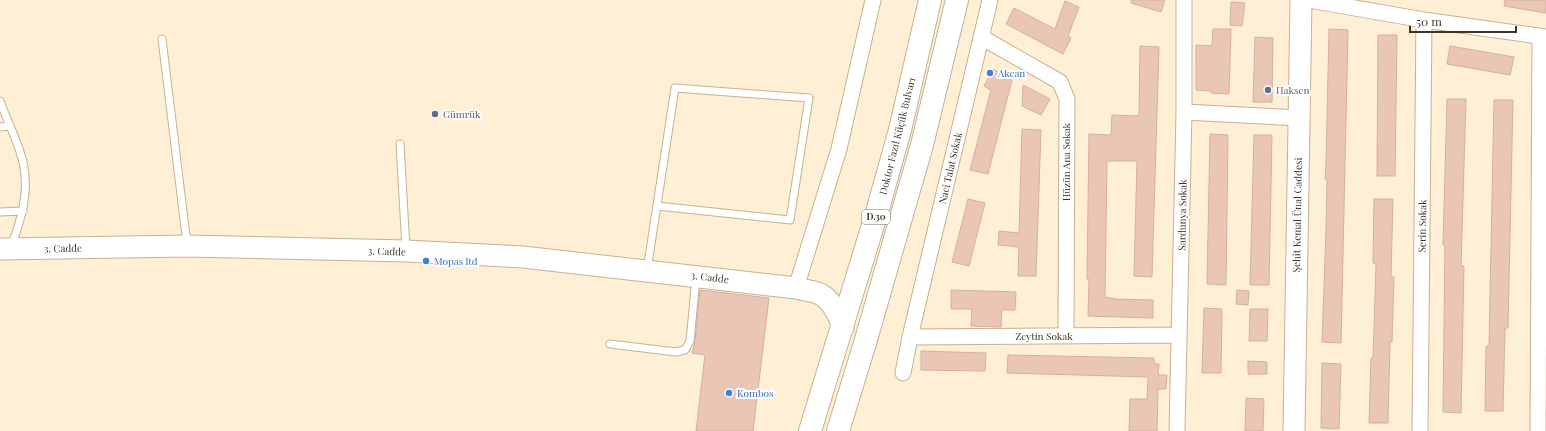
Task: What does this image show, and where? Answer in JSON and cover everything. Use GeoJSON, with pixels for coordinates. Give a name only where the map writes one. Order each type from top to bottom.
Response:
{"type":"FeatureCollection","features":[{"type":"Feature","properties":{"kind":"highway","name":"Doktor Fazıl Küçük Bulvarı"},"geometry":{"type":"LineString","coordinates":[[810,431],[843,328],[900,130],[930,0]]}},
{"type":"Feature","properties":{"kind":"highway","name":"D.30"},"geometry":{"type":"LineString","coordinates":[[838,431],[922,145],[957,0]]}},
{"type":"Feature","properties":{"kind":"street"},"geometry":{"type":"LineString","coordinates":[[796,288],[838,149],[872,0]]}},
{"type":"Feature","properties":{"kind":"street","name":"Naci Talat Sokak"},"geometry":{"type":"LineString","coordinates":[[903,372],[980,37],[990,0]]}},
{"type":"Feature","properties":{"kind":"street","name":"Sardunya Sokak"},"geometry":{"type":"LineString","coordinates":[[1177,431],[1184,112],[1184,0]]}},
{"type":"Feature","properties":{"kind":"street","name":"Şehit Kemal Ünal Caddesi"},"geometry":{"type":"LineString","coordinates":[[1294,431],[1301,0]]}},
{"type":"Feature","properties":{"kind":"street"},"geometry":{"type":"LineString","coordinates":[[1309,0],[1424,20],[1543,37],[1538,431]]}},
{"type":"Feature","properties":{"kind":"street","name":"Serin Sokak"},"geometry":{"type":"LineString","coordinates":[[1420,431],[1424,20]]}},
{"type":"Feature","properties":{"kind":"street","name":"Hüzün Ana Sokak"},"geometry":{"type":"LineString","coordinates":[[980,37],[1060,82],[1067,99],[1066,335]]}},
{"type":"Feature","properties":{"kind":"street"},"geometry":{"type":"LineString","coordinates":[[1184,112],[1300,118]]}},
{"type":"Feature","properties":{"kind":"street","name":"3. Cadde"},"geometry":{"type":"LineString","coordinates":[[5,249],[187,246],[406,251],[523,257],[796,288],[820,294]]}},
{"type":"Feature","properties":{"kind":"street"},"geometry":{"type":"LineString","coordinates":[[820,294],[841,288],[851,281],[862,262]]}},
{"type":"Feature","properties":{"kind":"street"},"geometry":{"type":"LineString","coordinates":[[820,294],[834,307],[843,328]]}},
{"type":"Feature","properties":{"kind":"street","name":"Zeytin Sokak"},"geometry":{"type":"LineString","coordinates":[[910,337],[1178,335]]}},
{"type":"Feature","properties":{"kind":"lane"},"geometry":{"type":"LineString","coordinates":[[162,39],[187,246]]}},
{"type":"Feature","properties":{"kind":"lane"},"geometry":{"type":"LineString","coordinates":[[648,270],[657,206],[675,88],[809,98],[790,220],[657,206]]}},
{"type":"Feature","properties":{"kind":"lane"},"geometry":{"type":"LineString","coordinates":[[0,101],[23,162],[26,190],[23,211],[5,249]]}},
{"type":"Feature","properties":{"kind":"lane"},"geometry":{"type":"LineString","coordinates":[[0,128],[9,126]]}},
{"type":"Feature","properties":{"kind":"lane"},"geometry":{"type":"LineString","coordinates":[[400,144],[406,251]]}},
{"type":"Feature","properties":{"kind":"lane"},"geometry":{"type":"LineString","coordinates":[[0,212],[23,211]]}},
{"type":"Feature","properties":{"kind":"lane"},"geometry":{"type":"LineString","coordinates":[[610,344],[676,352],[685,350],[690,341],[696,276]]}},
{"type":"Feature","properties":{"kind":"building"},"geometry":{"type":"Polygon","coordinates":[[[1131,0],[1165,0],[1161,12],[1131,3],[1131,0]]]}},
{"type":"Feature","properties":{"kind":"building"},"geometry":{"type":"Polygon","coordinates":[[[1505,0],[1546,0],[1546,13],[1504,6],[1505,0]]]}},
{"type":"Feature","properties":{"kind":"building"},"geometry":{"type":"Polygon","coordinates":[[[1065,1],[1079,7],[1068,36],[1071,38],[1063,54],[1006,24],[1014,8],[1055,29],[1065,1]]]}},
{"type":"Feature","properties":{"kind":"building"},"geometry":{"type":"Polygon","coordinates":[[[1231,2],[1245,3],[1242,26],[1230,25],[1231,2]]]}},
{"type":"Feature","properties":{"kind":"building"},"geometry":{"type":"Polygon","coordinates":[[[1213,29],[1231,29],[1229,94],[1196,90],[1196,45],[1212,46],[1213,29]]]}},
{"type":"Feature","properties":{"kind":"building"},"geometry":{"type":"Polygon","coordinates":[[[1329,29],[1348,30],[1341,343],[1322,342],[1326,230],[1327,179],[1325,179],[1329,29]]]}},
{"type":"Feature","properties":{"kind":"building"},"geometry":{"type":"Polygon","coordinates":[[[1378,35],[1397,35],[1395,176],[1377,176],[1378,35]]]}},
{"type":"Feature","properties":{"kind":"building"},"geometry":{"type":"Polygon","coordinates":[[[1255,37],[1273,38],[1272,102],[1253,102],[1255,37]]]}},
{"type":"Feature","properties":{"kind":"building"},"geometry":{"type":"Polygon","coordinates":[[[1140,46],[1159,47],[1152,277],[1134,276],[1137,161],[1107,161],[1105,297],[1115,299],[1153,300],[1153,318],[1088,316],[1089,279],[1087,279],[1089,134],[1111,135],[1112,115],[1139,116],[1140,46]]]}},
{"type":"Feature","properties":{"kind":"building"},"geometry":{"type":"Polygon","coordinates":[[[1450,46],[1514,57],[1510,75],[1447,64],[1450,46]]]}},
{"type":"Feature","properties":{"kind":"building"},"geometry":{"type":"Polygon","coordinates":[[[993,69],[1012,80],[988,174],[970,170],[991,90],[984,86],[993,69]]]}},
{"type":"Feature","properties":{"kind":"building"},"geometry":{"type":"Polygon","coordinates":[[[1023,85],[1050,99],[1041,115],[1022,106],[1023,85]]]}},
{"type":"Feature","properties":{"kind":"building"},"geometry":{"type":"Polygon","coordinates":[[[1447,99],[1466,99],[1461,266],[1464,266],[1461,413],[1443,412],[1445,245],[1443,245],[1447,99]]]}},
{"type":"Feature","properties":{"kind":"building"},"geometry":{"type":"Polygon","coordinates":[[[1494,100],[1513,100],[1508,328],[1505,328],[1503,411],[1485,411],[1486,346],[1489,346],[1494,100]]]}},
{"type":"Feature","properties":{"kind":"building"},"geometry":{"type":"Polygon","coordinates":[[[1022,129],[1041,130],[1036,276],[1018,276],[1019,247],[998,245],[999,231],[1019,233],[1022,129]]]}},
{"type":"Feature","properties":{"kind":"building"},"geometry":{"type":"Polygon","coordinates":[[[1210,134],[1228,135],[1226,285],[1207,284],[1210,134]]]}},
{"type":"Feature","properties":{"kind":"building"},"geometry":{"type":"Polygon","coordinates":[[[1254,135],[1272,135],[1269,285],[1250,285],[1254,135]]]}},
{"type":"Feature","properties":{"kind":"building"},"geometry":{"type":"Polygon","coordinates":[[[968,199],[985,203],[969,266],[952,262],[968,199]]]}},
{"type":"Feature","properties":{"kind":"building"},"geometry":{"type":"Polygon","coordinates":[[[1374,199],[1393,199],[1391,277],[1394,277],[1392,342],[1390,342],[1388,423],[1369,423],[1376,264],[1373,263],[1374,199]]]}},
{"type":"Feature","properties":{"kind":"building","name":"Kombos"},"geometry":{"type":"Polygon","coordinates":[[[700,290],[769,298],[753,431],[696,431],[705,355],[692,353],[695,341],[700,290]]]}},
{"type":"Feature","properties":{"kind":"building"},"geometry":{"type":"Polygon","coordinates":[[[951,290],[1016,292],[1015,310],[1002,310],[1001,327],[971,326],[972,309],[951,309],[951,290]]]}},
{"type":"Feature","properties":{"kind":"building"},"geometry":{"type":"Polygon","coordinates":[[[1237,290],[1249,291],[1248,305],[1236,304],[1237,290]]]}},
{"type":"Feature","properties":{"kind":"building"},"geometry":{"type":"Polygon","coordinates":[[[1204,308],[1222,309],[1221,373],[1202,373],[1204,308]]]}},
{"type":"Feature","properties":{"kind":"building"},"geometry":{"type":"Polygon","coordinates":[[[1250,309],[1268,309],[1267,341],[1249,341],[1250,309]]]}},
{"type":"Feature","properties":{"kind":"building"},"geometry":{"type":"Polygon","coordinates":[[[921,351],[986,353],[985,371],[921,370],[921,351]]]}},
{"type":"Feature","properties":{"kind":"building"},"geometry":{"type":"Polygon","coordinates":[[[1008,355],[1154,358],[1154,364],[1159,364],[1158,375],[1167,375],[1166,389],[1158,389],[1157,431],[1129,431],[1130,399],[1147,399],[1148,377],[1007,373],[1008,355]]]}},
{"type":"Feature","properties":{"kind":"building"},"geometry":{"type":"Polygon","coordinates":[[[1248,361],[1267,362],[1267,374],[1248,374],[1248,361]]]}},
{"type":"Feature","properties":{"kind":"building"},"geometry":{"type":"Polygon","coordinates":[[[1322,363],[1341,364],[1339,429],[1321,428],[1322,363]]]}},
{"type":"Feature","properties":{"kind":"building"},"geometry":{"type":"Polygon","coordinates":[[[1246,398],[1264,399],[1263,431],[1245,431],[1246,398]]]}},
{"type":"Feature","properties":{"kind":"place","name":"Akcan"},"geometry":{"type":"Point","coordinates":[990,73]}},
{"type":"Feature","properties":{"kind":"place","name":"Haksen"},"geometry":{"type":"Point","coordinates":[1268,90]}},
{"type":"Feature","properties":{"kind":"place","name":"Gümrük"},"geometry":{"type":"Point","coordinates":[435,114]}},
{"type":"Feature","properties":{"kind":"place","name":"Mopas ltd"},"geometry":{"type":"Point","coordinates":[426,261]}},
{"type":"Feature","properties":{"kind":"place","name":"Kombos"},"geometry":{"type":"Point","coordinates":[729,393]}}]}
